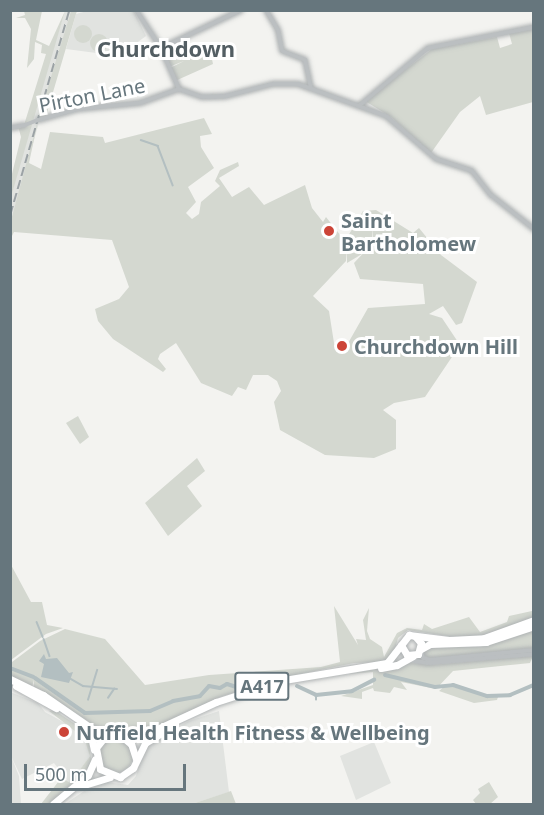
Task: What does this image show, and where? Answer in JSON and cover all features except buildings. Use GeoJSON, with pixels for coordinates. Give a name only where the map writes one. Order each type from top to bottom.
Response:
{"type":"FeatureCollection","features":[{"type":"Feature","properties":{"kind":"highway"},"geometry":{"type":"LineString","coordinates":[[388,662],[406,637],[484,638],[534,620]]}},
{"type":"Feature","properties":{"kind":"highway"},"geometry":{"type":"LineString","coordinates":[[401,645],[404,653],[413,656],[430,644],[486,642],[534,627]]}},
{"type":"Feature","properties":{"kind":"highway"},"geometry":{"type":"LineString","coordinates":[[388,662],[405,632],[438,639]]}},
{"type":"Feature","properties":{"kind":"highway"},"geometry":{"type":"LineString","coordinates":[[415,636],[421,650]]}},
{"type":"Feature","properties":{"kind":"highway","name":"A417"},"geometry":{"type":"LineString","coordinates":[[136,759],[149,740],[242,697],[305,679],[391,667],[413,656]]}},
{"type":"Feature","properties":{"kind":"highway","name":"A417"},"geometry":{"type":"LineString","coordinates":[[10,682],[48,698],[94,730],[115,733],[155,730],[216,702],[284,680],[388,662]]}},
{"type":"Feature","properties":{"kind":"highway","name":"A417"},"geometry":{"type":"LineString","coordinates":[[10,682],[83,727],[92,738],[95,756]]}},
{"type":"Feature","properties":{"kind":"highway"},"geometry":{"type":"LineString","coordinates":[[53,804],[88,774],[100,740],[115,733],[127,739],[136,759],[128,773],[87,782],[58,804]]}},
{"type":"Feature","properties":{"kind":"highway"},"geometry":{"type":"LineString","coordinates":[[95,756],[102,771],[113,777]]}},
{"type":"Feature","properties":{"kind":"street"},"geometry":{"type":"LineString","coordinates":[[136,10],[160,48],[179,89],[202,97],[228,96],[280,84],[311,88],[360,105],[386,116],[436,159],[472,171],[491,195],[534,229]]}},
{"type":"Feature","properties":{"kind":"street"},"geometry":{"type":"LineString","coordinates":[[160,48],[241,10]]}},
{"type":"Feature","properties":{"kind":"street"},"geometry":{"type":"LineString","coordinates":[[266,10],[278,30],[282,51],[305,60],[311,88]]}},
{"type":"Feature","properties":{"kind":"street"},"geometry":{"type":"LineString","coordinates":[[360,105],[428,48],[534,27]]}},
{"type":"Feature","properties":{"kind":"street","name":"Pirton Lane"},"geometry":{"type":"LineString","coordinates":[[10,128],[85,108],[140,103],[179,89]]}},
{"type":"Feature","properties":{"kind":"street"},"geometry":{"type":"LineString","coordinates":[[421,650],[428,660],[470,658]]}},
{"type":"Feature","properties":{"kind":"street"},"geometry":{"type":"LineString","coordinates":[[406,660],[427,663],[534,652]]}},
{"type":"Feature","properties":{"kind":"street"},"geometry":{"type":"LineString","coordinates":[[413,656],[427,663]]}},
{"type":"Feature","properties":{"kind":"shaded area"},"geometry":{"type":"Polygon","coordinates":[[[24,11],[42,11],[36,40],[49,46],[65,11],[11,197],[11,178],[21,137],[18,126],[24,125],[46,54],[41,53],[42,45],[35,42],[34,59],[27,68],[31,29],[25,18],[16,18],[25,15],[24,11]]]}},
{"type":"Feature","properties":{"kind":"shaded area"},"geometry":{"type":"Polygon","coordinates":[[[65,11],[71,11],[11,220],[11,197],[24,143],[65,11]]]}},
{"type":"Feature","properties":{"kind":"shaded area"},"geometry":{"type":"Polygon","coordinates":[[[71,11],[77,11],[46,116],[38,121],[29,163],[41,169],[50,132],[103,137],[105,143],[204,118],[212,134],[200,136],[201,147],[214,168],[188,187],[196,202],[186,213],[192,219],[199,214],[201,202],[220,186],[215,181],[220,170],[238,162],[239,166],[219,178],[232,197],[249,187],[264,205],[305,185],[312,208],[323,222],[326,217],[345,241],[363,211],[376,210],[413,233],[419,228],[441,255],[477,282],[462,323],[456,325],[443,306],[429,314],[442,318],[460,345],[425,397],[394,403],[383,410],[396,420],[396,449],[374,458],[325,455],[280,430],[274,402],[281,391],[277,381],[268,375],[253,375],[246,390],[238,387],[232,396],[201,383],[176,343],[160,354],[158,359],[166,369],[163,372],[113,339],[98,321],[95,309],[119,299],[129,287],[112,240],[14,232],[11,238],[11,220],[38,120],[71,11]],[[372,227],[372,240],[362,254],[347,263],[347,249],[346,261],[313,296],[329,311],[334,343],[343,352],[368,308],[425,304],[423,284],[360,279],[354,263],[371,245],[373,240],[372,227]]]}},
{"type":"Feature","properties":{"kind":"shaded area"},"geometry":{"type":"Polygon","coordinates":[[[87,11],[134,11],[146,36],[119,56],[66,49],[76,14],[87,11]]]}},
{"type":"Feature","properties":{"kind":"shaded area"},"geometry":{"type":"Polygon","coordinates":[[[83,25],[89,28],[92,34],[89,40],[83,43],[77,40],[74,34],[77,28],[83,25]]]}},
{"type":"Feature","properties":{"kind":"shaded area"},"geometry":{"type":"Polygon","coordinates":[[[533,29],[533,102],[486,115],[480,96],[460,112],[431,153],[391,117],[365,101],[432,49],[497,37],[500,48],[512,44],[509,33],[533,29]]]}},
{"type":"Feature","properties":{"kind":"shaded area"},"geometry":{"type":"Polygon","coordinates":[[[99,34],[105,37],[108,43],[105,49],[99,52],[93,49],[90,43],[93,37],[99,34]]]}},
{"type":"Feature","properties":{"kind":"shaded area"},"geometry":{"type":"Polygon","coordinates":[[[174,42],[178,48],[210,50],[213,64],[175,81],[170,68],[184,61],[169,67],[163,50],[174,42]]]}},
{"type":"Feature","properties":{"kind":"shaded area"},"geometry":{"type":"Polygon","coordinates":[[[78,416],[89,437],[80,444],[66,423],[78,416]]]}},
{"type":"Feature","properties":{"kind":"shaded area"},"geometry":{"type":"Polygon","coordinates":[[[197,458],[205,471],[187,486],[202,506],[168,536],[145,503],[197,458]]]}},
{"type":"Feature","properties":{"kind":"shaded area"},"geometry":{"type":"Polygon","coordinates":[[[10,563],[31,602],[42,602],[47,625],[63,628],[46,634],[11,660],[10,563]]]}},
{"type":"Feature","properties":{"kind":"shaded area"},"geometry":{"type":"Polygon","coordinates":[[[334,606],[358,645],[356,639],[366,640],[363,620],[369,608],[367,631],[370,639],[382,647],[384,657],[397,633],[407,628],[422,630],[424,624],[432,629],[469,617],[480,632],[507,622],[509,616],[532,611],[533,619],[490,635],[460,638],[408,630],[398,638],[395,649],[384,662],[354,663],[276,679],[220,697],[156,727],[131,731],[97,727],[34,688],[34,680],[32,687],[11,678],[12,662],[40,641],[65,629],[105,639],[145,685],[209,675],[321,667],[340,662],[334,606]]]}},
{"type":"Feature","properties":{"kind":"shaded area"},"geometry":{"type":"Polygon","coordinates":[[[533,630],[533,649],[430,659],[423,654],[429,647],[480,647],[533,630]]]}},
{"type":"Feature","properties":{"kind":"shaded area"},"geometry":{"type":"Polygon","coordinates":[[[44,654],[46,659],[57,658],[69,673],[73,672],[69,683],[41,677],[44,664],[39,661],[44,654]]]}},
{"type":"Feature","properties":{"kind":"shaded area"},"geometry":{"type":"Polygon","coordinates":[[[533,656],[530,663],[453,671],[436,689],[401,682],[407,690],[394,687],[390,693],[374,691],[373,688],[362,692],[362,699],[341,696],[373,685],[373,672],[348,674],[411,663],[432,665],[533,656]]]}},
{"type":"Feature","properties":{"kind":"shaded area"},"geometry":{"type":"Polygon","coordinates":[[[446,685],[487,696],[499,694],[497,700],[474,703],[439,691],[446,685]]]}},
{"type":"Feature","properties":{"kind":"shaded area"},"geometry":{"type":"Polygon","coordinates":[[[10,692],[38,703],[45,712],[78,730],[89,745],[90,756],[70,784],[54,763],[22,779],[11,756],[19,776],[21,804],[11,804],[10,692]]]}},
{"type":"Feature","properties":{"kind":"shaded area"},"geometry":{"type":"Polygon","coordinates":[[[54,710],[87,732],[92,764],[51,804],[41,804],[62,777],[70,783],[90,756],[84,738],[49,711],[54,710]]]}},
{"type":"Feature","properties":{"kind":"shaded area"},"geometry":{"type":"Polygon","coordinates":[[[219,711],[229,792],[192,804],[65,804],[99,781],[128,785],[136,776],[145,746],[189,721],[219,711]]]}},
{"type":"Feature","properties":{"kind":"shaded area"},"geometry":{"type":"Polygon","coordinates":[[[115,737],[127,743],[133,755],[127,767],[115,773],[103,767],[97,755],[103,743],[115,737]]]}},
{"type":"Feature","properties":{"kind":"shaded area"},"geometry":{"type":"Polygon","coordinates":[[[374,742],[391,783],[356,800],[340,756],[374,742]]]}},
{"type":"Feature","properties":{"kind":"shaded area"},"geometry":{"type":"Polygon","coordinates":[[[489,782],[498,797],[490,804],[476,804],[473,800],[480,793],[478,789],[489,782]]]}},
{"type":"Feature","properties":{"kind":"shaded area"},"geometry":{"type":"Polygon","coordinates":[[[231,791],[236,804],[192,804],[231,791]]]}},
{"type":"Feature","properties":{"kind":"waterway"},"geometry":{"type":"LineString","coordinates":[[141,140],[158,146],[173,185]]}},
{"type":"Feature","properties":{"kind":"waterway"},"geometry":{"type":"LineString","coordinates":[[37,622],[43,637]]}},
{"type":"Feature","properties":{"kind":"waterway"},"geometry":{"type":"LineString","coordinates":[[44,639],[50,656]]}},
{"type":"Feature","properties":{"kind":"waterway"},"geometry":{"type":"LineString","coordinates":[[10,668],[33,677]]}},
{"type":"Feature","properties":{"kind":"waterway"},"geometry":{"type":"LineString","coordinates":[[88,700],[97,670]]}},
{"type":"Feature","properties":{"kind":"waterway"},"geometry":{"type":"LineString","coordinates":[[385,675],[435,687],[453,685],[487,696],[510,695],[534,685]]}},
{"type":"Feature","properties":{"kind":"waterway"},"geometry":{"type":"LineString","coordinates":[[35,678],[85,713],[150,711],[173,701],[200,696],[209,686],[220,688],[227,684],[239,688],[268,677],[276,679]]}},
{"type":"Feature","properties":{"kind":"waterway"},"geometry":{"type":"LineString","coordinates":[[71,679],[83,686],[117,689]]}},
{"type":"Feature","properties":{"kind":"waterway"},"geometry":{"type":"LineString","coordinates":[[297,686],[316,695],[352,691],[374,680]]}},
{"type":"Feature","properties":{"kind":"waterway"},"geometry":{"type":"LineString","coordinates":[[108,698],[114,689]]}},
{"type":"Feature","properties":{"kind":"waterway"},"geometry":{"type":"LineString","coordinates":[[316,695],[316,700]]}},
{"type":"Feature","properties":{"kind":"railway"},"geometry":{"type":"LineString","coordinates":[[10,215],[69,10]]}},
{"type":"Feature","properties":{"kind":"place","name":"Saint Bartholomew"},"geometry":{"type":"Point","coordinates":[329,231]}},
{"type":"Feature","properties":{"kind":"place","name":"Churchdown Hill"},"geometry":{"type":"Point","coordinates":[342,346]}},
{"type":"Feature","properties":{"kind":"place","name":"Nuffield Health Fitness & Wellbeing"},"geometry":{"type":"Point","coordinates":[64,732]}},
{"type":"Feature","properties":{"kind":"district","name":"Churchdown"},"geometry":{"type":"Point","coordinates":[166,49]}}]}
